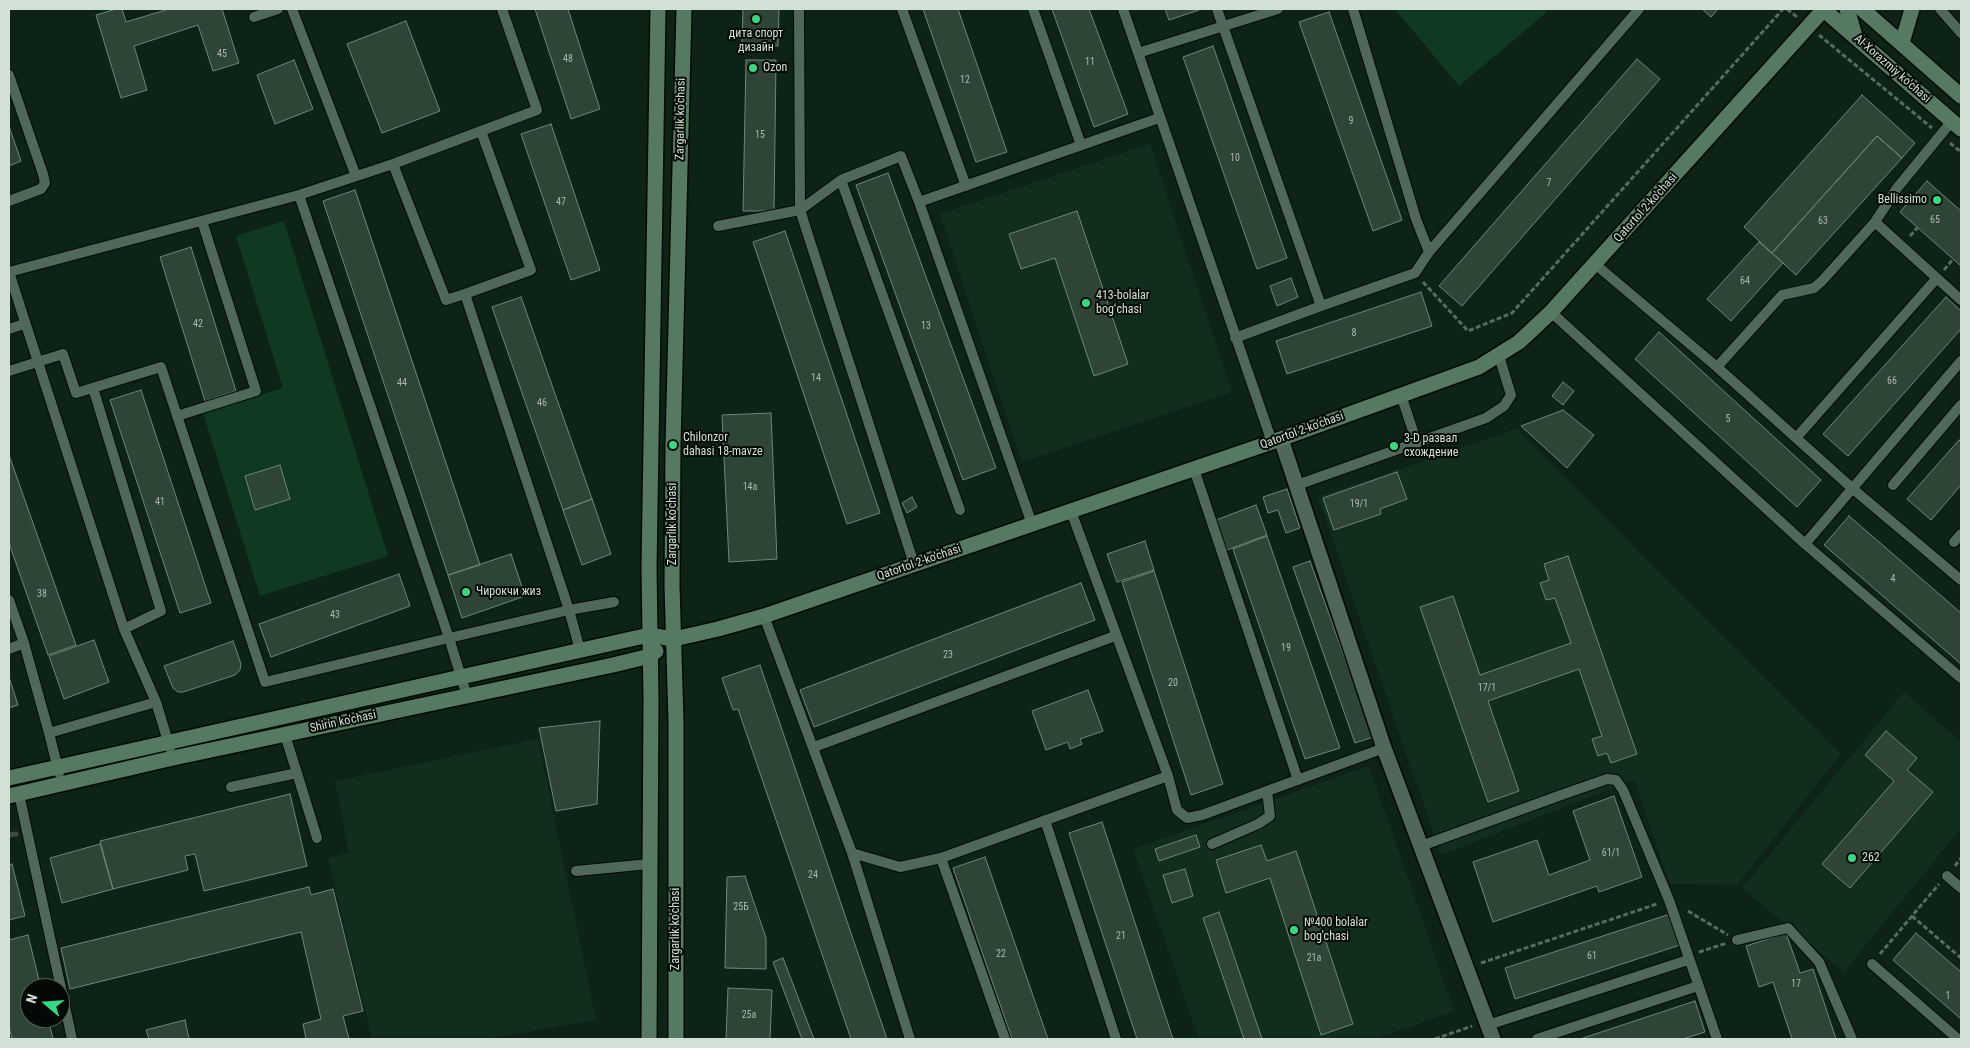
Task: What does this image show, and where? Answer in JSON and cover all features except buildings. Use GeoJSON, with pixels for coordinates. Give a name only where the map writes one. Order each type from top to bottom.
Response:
{"type":"FeatureCollection","features":[{"type":"Feature","properties":{"kind":"main road","name":"Zargarlik ko'chasi"},"geometry":{"type":"LineString","coordinates":[[648,1039],[649,558],[658,9]]}},
{"type":"Feature","properties":{"kind":"main road","name":"Zargarlik ko'chasi"},"geometry":{"type":"LineString","coordinates":[[676,1039],[676,705],[673,445],[684,9]]}},
{"type":"Feature","properties":{"kind":"main road","name":"Qatortol 2-ko'chasi"},"geometry":{"type":"LineString","coordinates":[[650,635],[674,639],[764,616],[1276,440],[1480,367],[1519,342],[1552,312],[1824,9]]}},
{"type":"Feature","properties":{"kind":"main road","name":"Al-Xorazmiy ko'chasi"},"geometry":{"type":"LineString","coordinates":[[1824,9],[1957,125]]}},
{"type":"Feature","properties":{"kind":"main road"},"geometry":{"type":"LineString","coordinates":[[1847,9],[1856,37]]}},
{"type":"Feature","properties":{"kind":"main road","name":"Al-Xorazmiy ko'chasi"},"geometry":{"type":"LineString","coordinates":[[1862,9],[1961,96]]}},
{"type":"Feature","properties":{"kind":"main road"},"geometry":{"type":"LineString","coordinates":[[1902,43],[1912,9]]}},
{"type":"Feature","properties":{"kind":"main road","name":"Shirin ko'chasi"},"geometry":{"type":"LineString","coordinates":[[9,778],[650,635]]}},
{"type":"Feature","properties":{"kind":"main road","name":"Shirin ko'chasi"},"geometry":{"type":"LineString","coordinates":[[14,795],[173,758],[650,656],[674,639]]}},
{"type":"Feature","properties":{"kind":"street"},"geometry":{"type":"LineString","coordinates":[[1276,440],[1297,485],[1384,748],[1489,1028]]}},
{"type":"Feature","properties":{"kind":"lane"},"geometry":{"type":"LineString","coordinates":[[254,17],[278,9]]}},
{"type":"Feature","properties":{"kind":"lane"},"geometry":{"type":"LineString","coordinates":[[292,9],[356,176]]}},
{"type":"Feature","properties":{"kind":"lane"},"geometry":{"type":"LineString","coordinates":[[173,758],[156,702],[124,630],[24,324],[9,272],[299,194],[393,164],[537,110],[502,9]]}},
{"type":"Feature","properties":{"kind":"lane"},"geometry":{"type":"LineString","coordinates":[[799,9],[800,210],[914,564]]}},
{"type":"Feature","properties":{"kind":"lane"},"geometry":{"type":"LineString","coordinates":[[902,9],[966,186]]}},
{"type":"Feature","properties":{"kind":"lane"},"geometry":{"type":"LineString","coordinates":[[1033,9],[1081,145]]}},
{"type":"Feature","properties":{"kind":"lane"},"geometry":{"type":"LineString","coordinates":[[1123,9],[1235,338],[1276,440]]}},
{"type":"Feature","properties":{"kind":"lane"},"geometry":{"type":"LineString","coordinates":[[1217,9],[1321,306]]}},
{"type":"Feature","properties":{"kind":"lane"},"geometry":{"type":"LineString","coordinates":[[1138,53],[1278,9]]}},
{"type":"Feature","properties":{"kind":"lane"},"geometry":{"type":"LineString","coordinates":[[1353,9],[1416,219],[1430,252]]}},
{"type":"Feature","properties":{"kind":"lane"},"geometry":{"type":"LineString","coordinates":[[1235,338],[1415,273],[1430,252],[1639,9]]}},
{"type":"Feature","properties":{"kind":"lane"},"geometry":{"type":"LineString","coordinates":[[1940,9],[1961,33]]}},
{"type":"Feature","properties":{"kind":"lane"},"geometry":{"type":"LineString","coordinates":[[9,75],[45,183],[41,189],[9,202]]}},
{"type":"Feature","properties":{"kind":"lane"},"geometry":{"type":"LineString","coordinates":[[919,202],[1159,118]]}},
{"type":"Feature","properties":{"kind":"lane"},"geometry":{"type":"LineString","coordinates":[[1717,367],[1782,295],[1814,288],[1875,222],[1897,188],[1942,136],[1957,125]]}},
{"type":"Feature","properties":{"kind":"lane"},"geometry":{"type":"LineString","coordinates":[[393,164],[446,300],[531,270],[481,131]]}},
{"type":"Feature","properties":{"kind":"lane"},"geometry":{"type":"LineString","coordinates":[[718,226],[800,210],[841,180],[901,156],[919,202],[1032,524]]}},
{"type":"Feature","properties":{"kind":"lane"},"geometry":{"type":"LineString","coordinates":[[841,180],[960,510]]}},
{"type":"Feature","properties":{"kind":"lane"},"geometry":{"type":"LineString","coordinates":[[299,194],[462,676],[467,696]]}},
{"type":"Feature","properties":{"kind":"lane"},"geometry":{"type":"LineString","coordinates":[[177,416],[256,391],[202,221]]}},
{"type":"Feature","properties":{"kind":"lane"},"geometry":{"type":"LineString","coordinates":[[1875,222],[1961,300]]}},
{"type":"Feature","properties":{"kind":"lane"},"geometry":{"type":"LineString","coordinates":[[1595,264],[1717,367],[1853,489],[1961,580]]}},
{"type":"Feature","properties":{"kind":"lane"},"geometry":{"type":"LineString","coordinates":[[1796,438],[1936,279]]}},
{"type":"Feature","properties":{"kind":"lane"},"geometry":{"type":"LineString","coordinates":[[465,294],[569,610],[580,650]]}},
{"type":"Feature","properties":{"kind":"lane"},"geometry":{"type":"LineString","coordinates":[[1552,312],[1805,544],[1961,678]]}},
{"type":"Feature","properties":{"kind":"lane"},"geometry":{"type":"LineString","coordinates":[[9,329],[24,324]]}},
{"type":"Feature","properties":{"kind":"lane"},"geometry":{"type":"LineString","coordinates":[[9,371],[63,354],[76,394],[161,366],[265,682],[569,610],[614,602]]}},
{"type":"Feature","properties":{"kind":"lane"},"geometry":{"type":"LineString","coordinates":[[1297,485],[1486,418],[1504,406],[1510,395],[1499,356]]}},
{"type":"Feature","properties":{"kind":"lane"},"geometry":{"type":"LineString","coordinates":[[1805,544],[1961,361]]}},
{"type":"Feature","properties":{"kind":"lane"},"geometry":{"type":"LineString","coordinates":[[93,388],[161,611],[124,630]]}},
{"type":"Feature","properties":{"kind":"lane"},"geometry":{"type":"LineString","coordinates":[[1401,395],[1416,443]]}},
{"type":"Feature","properties":{"kind":"lane"},"geometry":{"type":"LineString","coordinates":[[1893,485],[1961,405]]}},
{"type":"Feature","properties":{"kind":"lane"},"geometry":{"type":"LineString","coordinates":[[1194,468],[1298,780]]}},
{"type":"Feature","properties":{"kind":"lane"},"geometry":{"type":"LineString","coordinates":[[1071,511],[1115,636],[1168,776],[1178,810],[1188,818],[1202,815],[1384,748]]}},
{"type":"Feature","properties":{"kind":"lane"},"geometry":{"type":"LineString","coordinates":[[9,600],[24,643],[50,733],[61,784]]}},
{"type":"Feature","properties":{"kind":"lane"},"geometry":{"type":"LineString","coordinates":[[764,616],[852,853],[910,1039]]}},
{"type":"Feature","properties":{"kind":"lane"},"geometry":{"type":"LineString","coordinates":[[814,747],[1115,636]]}},
{"type":"Feature","properties":{"kind":"lane"},"geometry":{"type":"LineString","coordinates":[[9,649],[24,643]]}},
{"type":"Feature","properties":{"kind":"lane"},"geometry":{"type":"LineString","coordinates":[[50,733],[156,702]]}},
{"type":"Feature","properties":{"kind":"lane"},"geometry":{"type":"LineString","coordinates":[[285,734],[317,838]]}},
{"type":"Feature","properties":{"kind":"lane"},"geometry":{"type":"LineString","coordinates":[[231,787],[296,773]]}},
{"type":"Feature","properties":{"kind":"lane"},"geometry":{"type":"LineString","coordinates":[[852,853],[900,867],[941,858],[1168,776]]}},
{"type":"Feature","properties":{"kind":"lane"},"geometry":{"type":"LineString","coordinates":[[1421,846],[1607,779],[1616,780],[1624,790],[1669,900],[1687,958],[1717,1039]]}},
{"type":"Feature","properties":{"kind":"lane"},"geometry":{"type":"LineString","coordinates":[[1212,844],[1258,824],[1270,816],[1267,791]]}},
{"type":"Feature","properties":{"kind":"lane"},"geometry":{"type":"LineString","coordinates":[[14,795],[72,1039]]}},
{"type":"Feature","properties":{"kind":"lane"},"geometry":{"type":"LineString","coordinates":[[1045,820],[1116,1039]]}},
{"type":"Feature","properties":{"kind":"lane"},"geometry":{"type":"LineString","coordinates":[[941,858],[1006,1039]]}},
{"type":"Feature","properties":{"kind":"lane"},"geometry":{"type":"LineString","coordinates":[[576,870],[649,864]]}},
{"type":"Feature","properties":{"kind":"lane"},"geometry":{"type":"LineString","coordinates":[[1947,876],[1961,888]]}},
{"type":"Feature","properties":{"kind":"lane"},"geometry":{"type":"LineString","coordinates":[[1737,940],[1788,928],[1819,962],[1852,1039]]}},
{"type":"Feature","properties":{"kind":"lane"},"geometry":{"type":"LineString","coordinates":[[1489,1028],[1687,958]]}},
{"type":"Feature","properties":{"kind":"lane"},"geometry":{"type":"LineString","coordinates":[[1872,964],[1958,1039]]}},
{"type":"Feature","properties":{"kind":"lane"},"geometry":{"type":"LineString","coordinates":[[1537,1039],[1698,986]]}},
{"type":"Feature","properties":{"kind":"path"},"geometry":{"type":"LineString","coordinates":[[1415,273],[1468,331],[1512,313],[1783,9]]}},
{"type":"Feature","properties":{"kind":"path"},"geometry":{"type":"LineString","coordinates":[[1787,9],[1942,136]]}},
{"type":"Feature","properties":{"kind":"path"},"geometry":{"type":"LineString","coordinates":[[1872,964],[1947,876]]}},
{"type":"Feature","properties":{"kind":"path"},"geometry":{"type":"LineString","coordinates":[[1467,968],[1669,900],[1737,940]]}},
{"type":"Feature","properties":{"kind":"path"},"geometry":{"type":"LineString","coordinates":[[1912,916],[1961,958]]}},
{"type":"Feature","properties":{"kind":"path"},"geometry":{"type":"LineString","coordinates":[[1687,958],[1737,940]]}},
{"type":"Feature","properties":{"kind":"path"},"geometry":{"type":"LineString","coordinates":[[1435,1039],[1489,1028]]}},
{"type":"Feature","properties":{"kind":"shaded area"},"geometry":{"type":"Polygon","coordinates":[[[1395,9],[1544,9],[1547,12],[1459,86],[1395,9]]]}},
{"type":"Feature","properties":{"kind":"shaded area","name":"413-bolalar bogʻchasi"},"geometry":{"type":"Polygon","coordinates":[[[1150,144],[1232,392],[1022,462],[940,214],[1150,144]]]}},
{"type":"Feature","properties":{"kind":"shaded area"},"geometry":{"type":"Polygon","coordinates":[[[284,221],[388,556],[260,596],[203,413],[283,388],[236,236],[284,221]]]}},
{"type":"Feature","properties":{"kind":"shaded area"},"geometry":{"type":"Polygon","coordinates":[[[1517,429],[1841,754],[1737,885],[1670,884],[1634,780],[1441,855],[1318,497],[1517,429]]]}},
{"type":"Feature","properties":{"kind":"shaded area","name":"262"},"geometry":{"type":"Polygon","coordinates":[[[1904,692],[1961,742],[1961,828],[1844,972],[1742,888],[1904,692]]]}},
{"type":"Feature","properties":{"kind":"shaded area"},"geometry":{"type":"Polygon","coordinates":[[[538,739],[596,1020],[486,1039],[372,1039],[328,858],[349,853],[335,781],[538,739]]]}},
{"type":"Feature","properties":{"kind":"shaded area","name":"№400 bolalar bog'chasi"},"geometry":{"type":"Polygon","coordinates":[[[1369,766],[1454,1011],[1375,1039],[1199,1039],[1133,849],[1369,766]]]}},
{"type":"Feature","properties":{"kind":"waterway"},"geometry":{"type":"LineString","coordinates":[[9,835],[16,834]]}},
{"type":"Feature","properties":{"kind":"place","name":"дита спорт дизайн"},"geometry":{"type":"Point","coordinates":[756,19]}},
{"type":"Feature","properties":{"kind":"place","name":"Ozon"},"geometry":{"type":"Point","coordinates":[753,68]}},
{"type":"Feature","properties":{"kind":"place","name":"Bellissimo"},"geometry":{"type":"Point","coordinates":[1937,200]}},
{"type":"Feature","properties":{"kind":"place","name":"413-bolalar bogʻchasi"},"geometry":{"type":"Point","coordinates":[1086,303]}},
{"type":"Feature","properties":{"kind":"place","name":"Chilonzor dahasi 18-mavze"},"geometry":{"type":"Point","coordinates":[673,445]}},
{"type":"Feature","properties":{"kind":"place","name":"3-D развал схождение"},"geometry":{"type":"Point","coordinates":[1394,446]}},
{"type":"Feature","properties":{"kind":"place","name":"Чирокчи жиз"},"geometry":{"type":"Point","coordinates":[466,592]}},
{"type":"Feature","properties":{"kind":"place","name":"262"},"geometry":{"type":"Point","coordinates":[1852,858]}},
{"type":"Feature","properties":{"kind":"place","name":"№400 bolalar bog'chasi"},"geometry":{"type":"Point","coordinates":[1294,930]}}]}
